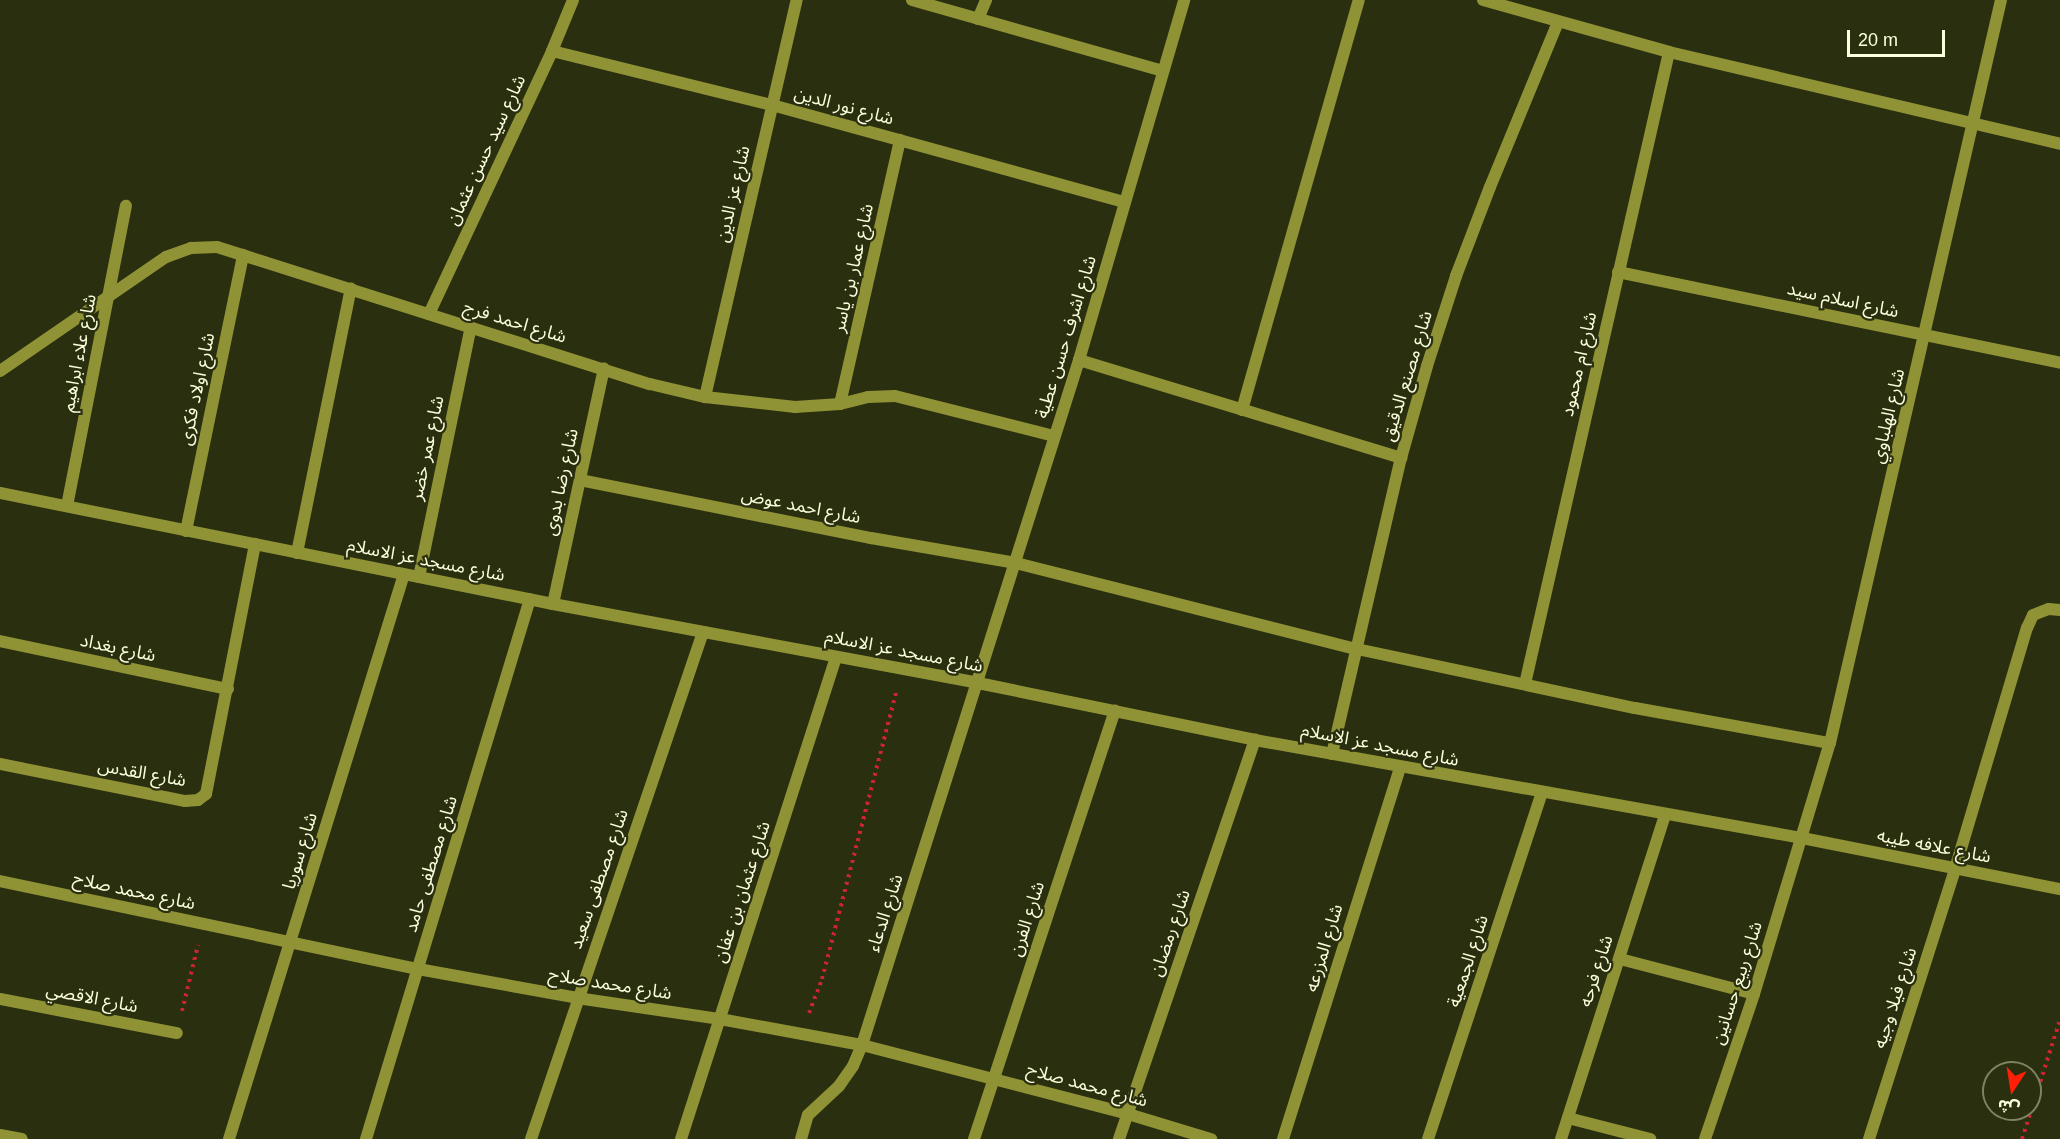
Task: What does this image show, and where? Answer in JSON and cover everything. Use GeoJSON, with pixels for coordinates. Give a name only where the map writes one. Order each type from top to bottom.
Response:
{"type":"FeatureCollection","features":[{"type":"Feature","properties":{"kind":"street","name":"شارع سيد حسن عثمان"},"geometry":{"type":"LineString","coordinates":[[429,314],[552,51],[573,0]]}},
{"type":"Feature","properties":{"kind":"street","name":"شارع عز الدين"},"geometry":{"type":"LineString","coordinates":[[705,397],[797,0]]}},
{"type":"Feature","properties":{"kind":"street"},"geometry":{"type":"LineString","coordinates":[[912,0],[1163,71]]}},
{"type":"Feature","properties":{"kind":"street"},"geometry":{"type":"LineString","coordinates":[[978,18],[986,0]]}},
{"type":"Feature","properties":{"kind":"street","name":"شارع اشرف حسن عطية"},"geometry":{"type":"LineString","coordinates":[[978,683],[1079,360],[1185,0]]}},
{"type":"Feature","properties":{"kind":"street"},"geometry":{"type":"LineString","coordinates":[[1242,410],[1359,0]]}},
{"type":"Feature","properties":{"kind":"street"},"geometry":{"type":"LineString","coordinates":[[1483,0],[1669,52],[2060,144]]}},
{"type":"Feature","properties":{"kind":"street","name":"شارع الهلباوي"},"geometry":{"type":"LineString","coordinates":[[1802,838],[1830,743],[2001,0]]}},
{"type":"Feature","properties":{"kind":"street","name":"شارع مصنع الدقيق"},"geometry":{"type":"LineString","coordinates":[[1332,754],[1401,458],[1456,276],[1558,22]]}},
{"type":"Feature","properties":{"kind":"street","name":"شارع نور الدين"},"geometry":{"type":"LineString","coordinates":[[552,51],[772,105],[1125,202]]}},
{"type":"Feature","properties":{"kind":"street","name":"شارع ام محمود"},"geometry":{"type":"LineString","coordinates":[[1525,684],[1669,52]]}},
{"type":"Feature","properties":{"kind":"street","name":"شارع عمار بن ياسر"},"geometry":{"type":"LineString","coordinates":[[840,404],[900,140]]}},
{"type":"Feature","properties":{"kind":"street","name":"شارع علاء ابراهيم"},"geometry":{"type":"LineString","coordinates":[[67,507],[126,206]]}},
{"type":"Feature","properties":{"kind":"street","name":"شارع احمد فرج"},"geometry":{"type":"LineString","coordinates":[[0,371],[166,257],[191,248],[217,247],[650,384],[705,397],[795,407],[840,404],[868,397],[895,396],[920,400],[1054,436]]}},
{"type":"Feature","properties":{"kind":"street","name":"شارع اولاد فكرى"},"geometry":{"type":"LineString","coordinates":[[186,531],[243,255]]}},
{"type":"Feature","properties":{"kind":"street","name":"شارع اسلام سيد"},"geometry":{"type":"LineString","coordinates":[[1618,272],[2060,363]]}},
{"type":"Feature","properties":{"kind":"street"},"geometry":{"type":"LineString","coordinates":[[297,553],[351,288]]}},
{"type":"Feature","properties":{"kind":"street","name":"شارع عمر خضر"},"geometry":{"type":"LineString","coordinates":[[419,577],[471,327]]}},
{"type":"Feature","properties":{"kind":"street"},"geometry":{"type":"LineString","coordinates":[[1079,360],[1401,458]]}},
{"type":"Feature","properties":{"kind":"street","name":"شارع رضا بدوى"},"geometry":{"type":"LineString","coordinates":[[553,604],[604,368]]}},
{"type":"Feature","properties":{"kind":"street","name":"شارع احمد عوض"},"geometry":{"type":"LineString","coordinates":[[579,480],[871,538],[1016,563],[1357,649],[1635,708],[1830,743]]}},
{"type":"Feature","properties":{"kind":"street","name":"شارع مسجد عز الاسلام"},"geometry":{"type":"LineString","coordinates":[[0,493],[553,604],[978,683],[1255,740],[1542,794],[1802,838]]}},
{"type":"Feature","properties":{"kind":"street"},"geometry":{"type":"LineString","coordinates":[[228,689],[255,544]]}},
{"type":"Feature","properties":{"kind":"street","name":"شارع سوريا"},"geometry":{"type":"LineString","coordinates":[[229,1139],[404,574]]}},
{"type":"Feature","properties":{"kind":"street","name":"شارع مصطفى حامد"},"geometry":{"type":"LineString","coordinates":[[366,1139],[530,599]]}},
{"type":"Feature","properties":{"kind":"street","name":"شارع فيلا وجيه"},"geometry":{"type":"LineString","coordinates":[[1869,1139],[1955,869],[2027,628],[2033,615],[2049,609],[2060,610]]}},
{"type":"Feature","properties":{"kind":"street","name":"شارع مصطفى سعيد"},"geometry":{"type":"LineString","coordinates":[[531,1139],[703,632]]}},
{"type":"Feature","properties":{"kind":"street","name":"شارع بغداد"},"geometry":{"type":"LineString","coordinates":[[0,641],[228,689]]}},
{"type":"Feature","properties":{"kind":"street","name":"شارع عثمان بن عفان"},"geometry":{"type":"LineString","coordinates":[[681,1139],[836,657]]}},
{"type":"Feature","properties":{"kind":"street","name":"شارع الدعاء"},"geometry":{"type":"LineString","coordinates":[[801,1139],[808,1115],[839,1086],[853,1066],[862,1046],[978,683]]}},
{"type":"Feature","properties":{"kind":"street","name":"شارع القدس"},"geometry":{"type":"LineString","coordinates":[[0,764],[185,801],[198,800],[206,794],[210,783],[228,689]]}},
{"type":"Feature","properties":{"kind":"street","name":"شارع الفرن"},"geometry":{"type":"LineString","coordinates":[[974,1139],[1115,711]]}},
{"type":"Feature","properties":{"kind":"street","name":"شارع رمضان"},"geometry":{"type":"LineString","coordinates":[[1119,1139],[1255,740]]}},
{"type":"Feature","properties":{"kind":"street","name":"شارع المزرعه"},"geometry":{"type":"LineString","coordinates":[[1283,1139],[1400,767]]}},
{"type":"Feature","properties":{"kind":"street","name":"شارع الجمعية"},"geometry":{"type":"LineString","coordinates":[[1428,1139],[1542,794]]}},
{"type":"Feature","properties":{"kind":"street","name":"شارع فرحه"},"geometry":{"type":"LineString","coordinates":[[1561,1139],[1665,815]]}},
{"type":"Feature","properties":{"kind":"street","name":"شارع علافه طيبه"},"geometry":{"type":"LineString","coordinates":[[1802,838],[2060,889]]}},
{"type":"Feature","properties":{"kind":"street","name":"شارع ربيع حسانين"},"geometry":{"type":"LineString","coordinates":[[1705,1139],[1754,994],[1802,838]]}},
{"type":"Feature","properties":{"kind":"street","name":"شارع محمد صلاح"},"geometry":{"type":"LineString","coordinates":[[0,882],[418,969],[577,998],[720,1019],[862,1046],[994,1078],[1211,1139]]}},
{"type":"Feature","properties":{"kind":"street"},"geometry":{"type":"LineString","coordinates":[[1620,959],[1754,994]]}},
{"type":"Feature","properties":{"kind":"street","name":"شارع الاقصي"},"geometry":{"type":"LineString","coordinates":[[0,999],[177,1033]]}},
{"type":"Feature","properties":{"kind":"street"},"geometry":{"type":"LineString","coordinates":[[1568,1118],[1650,1139]]}},
{"type":"Feature","properties":{"kind":"street"},"geometry":{"type":"LineString","coordinates":[[0,1135],[22,1139]]}},
{"type":"Feature","properties":{"kind":"path"},"geometry":{"type":"LineString","coordinates":[[800,1034],[822,979],[902,669]]}},
{"type":"Feature","properties":{"kind":"path"},"geometry":{"type":"LineString","coordinates":[[177,1033],[203,924]]}},
{"type":"Feature","properties":{"kind":"path"},"geometry":{"type":"LineString","coordinates":[[2022,1139],[2060,1020]]}}]}
